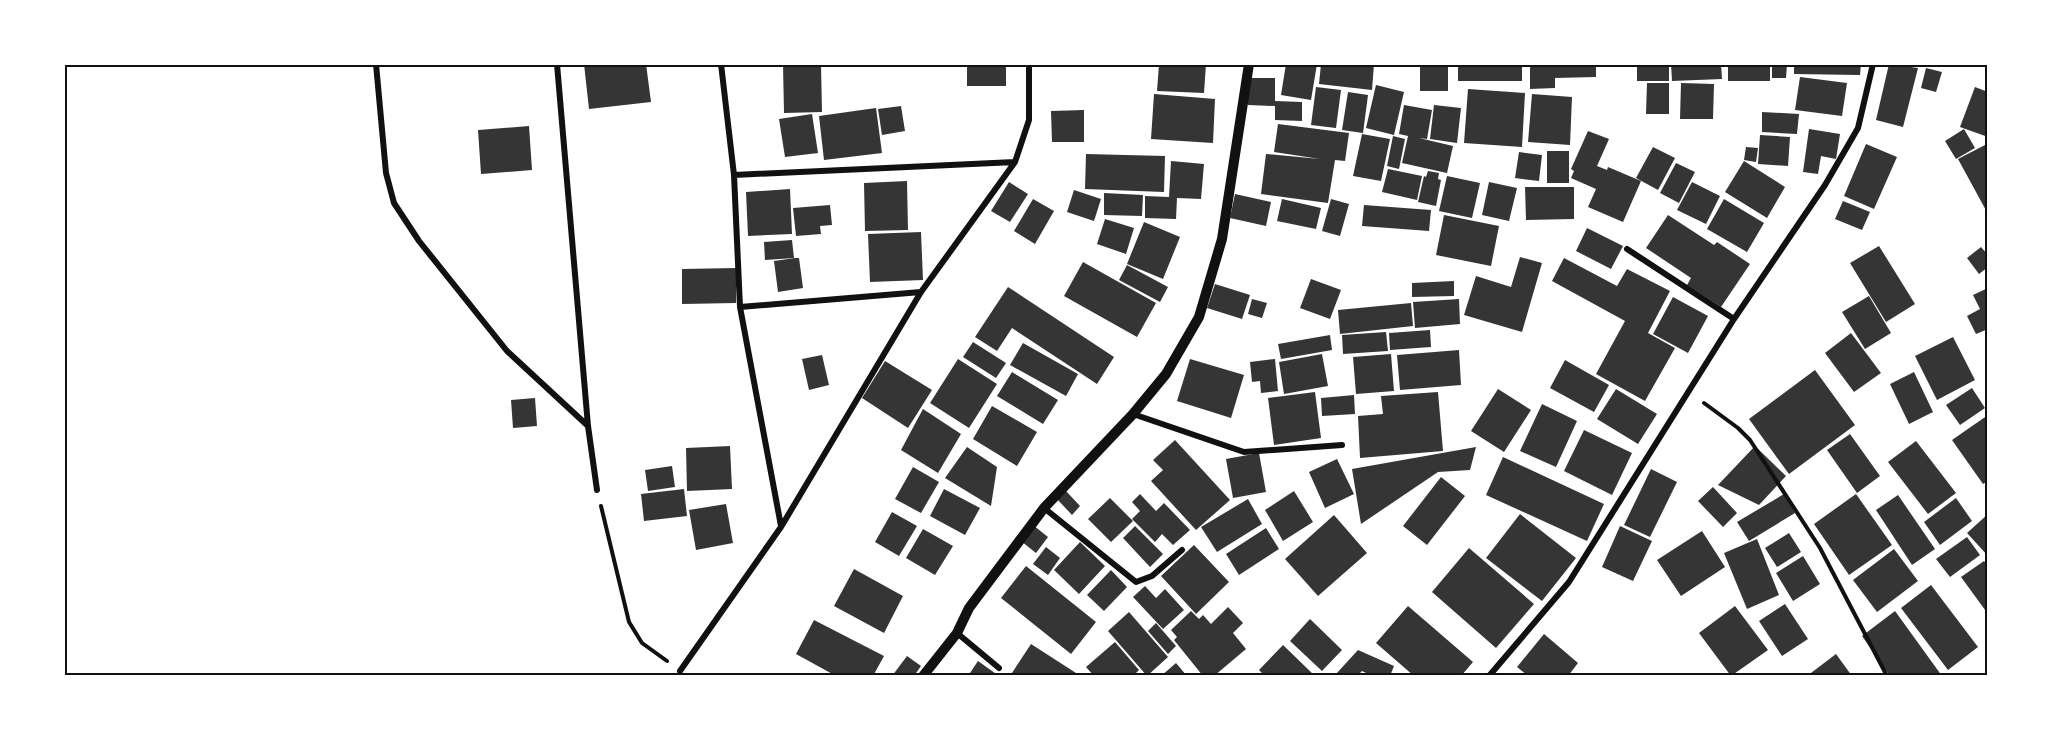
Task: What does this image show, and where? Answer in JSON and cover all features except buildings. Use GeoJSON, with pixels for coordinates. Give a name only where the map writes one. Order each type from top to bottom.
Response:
{"type":"FeatureCollection","features":[{"type":"Feature","properties":{"kind":"street"},"geometry":{"type":"LineString","coordinates":[[376,64],[386,173],[394,203],[419,241],[507,351],[588,426]]}},
{"type":"Feature","properties":{"kind":"street"},"geometry":{"type":"LineString","coordinates":[[556,64],[588,426],[597,490]]}},
{"type":"Feature","properties":{"kind":"street"},"geometry":{"type":"LineString","coordinates":[[721,64],[734,175],[740,307],[781,527]]}},
{"type":"Feature","properties":{"kind":"street"},"geometry":{"type":"LineString","coordinates":[[680,671],[781,527],[921,292],[1015,162],[1029,120],[1029,64]]}},
{"type":"Feature","properties":{"kind":"street"},"geometry":{"type":"LineString","coordinates":[[923,675],[957,633],[969,608],[1044,508],[1133,414],[1166,374],[1199,317],[1210,287],[1222,238],[1249,64]]}},
{"type":"Feature","properties":{"kind":"street"},"geometry":{"type":"LineString","coordinates":[[1489,675],[1569,582],[1734,319],[1825,185],[1858,128],[1873,64]]}},
{"type":"Feature","properties":{"kind":"street"},"geometry":{"type":"LineString","coordinates":[[734,175],[1015,162]]}},
{"type":"Feature","properties":{"kind":"street"},"geometry":{"type":"LineString","coordinates":[[1627,249],[1734,319]]}},
{"type":"Feature","properties":{"kind":"street"},"geometry":{"type":"LineString","coordinates":[[740,307],[921,292]]}},
{"type":"Feature","properties":{"kind":"street"},"geometry":{"type":"LineString","coordinates":[[1133,414],[1244,452],[1342,445]]}},
{"type":"Feature","properties":{"kind":"street"},"geometry":{"type":"LineString","coordinates":[[1044,508],[1136,582],[1152,576],[1182,550]]}},
{"type":"Feature","properties":{"kind":"street"},"geometry":{"type":"LineString","coordinates":[[957,633],[999,668]]}},
{"type":"Feature","properties":{"kind":"path"},"geometry":{"type":"LineString","coordinates":[[1689,392],[1738,428],[1750,441],[1820,548],[1887,675]]}},
{"type":"Feature","properties":{"kind":"path"},"geometry":{"type":"LineString","coordinates":[[597,490],[629,622],[642,644],[680,671]]}}]}
